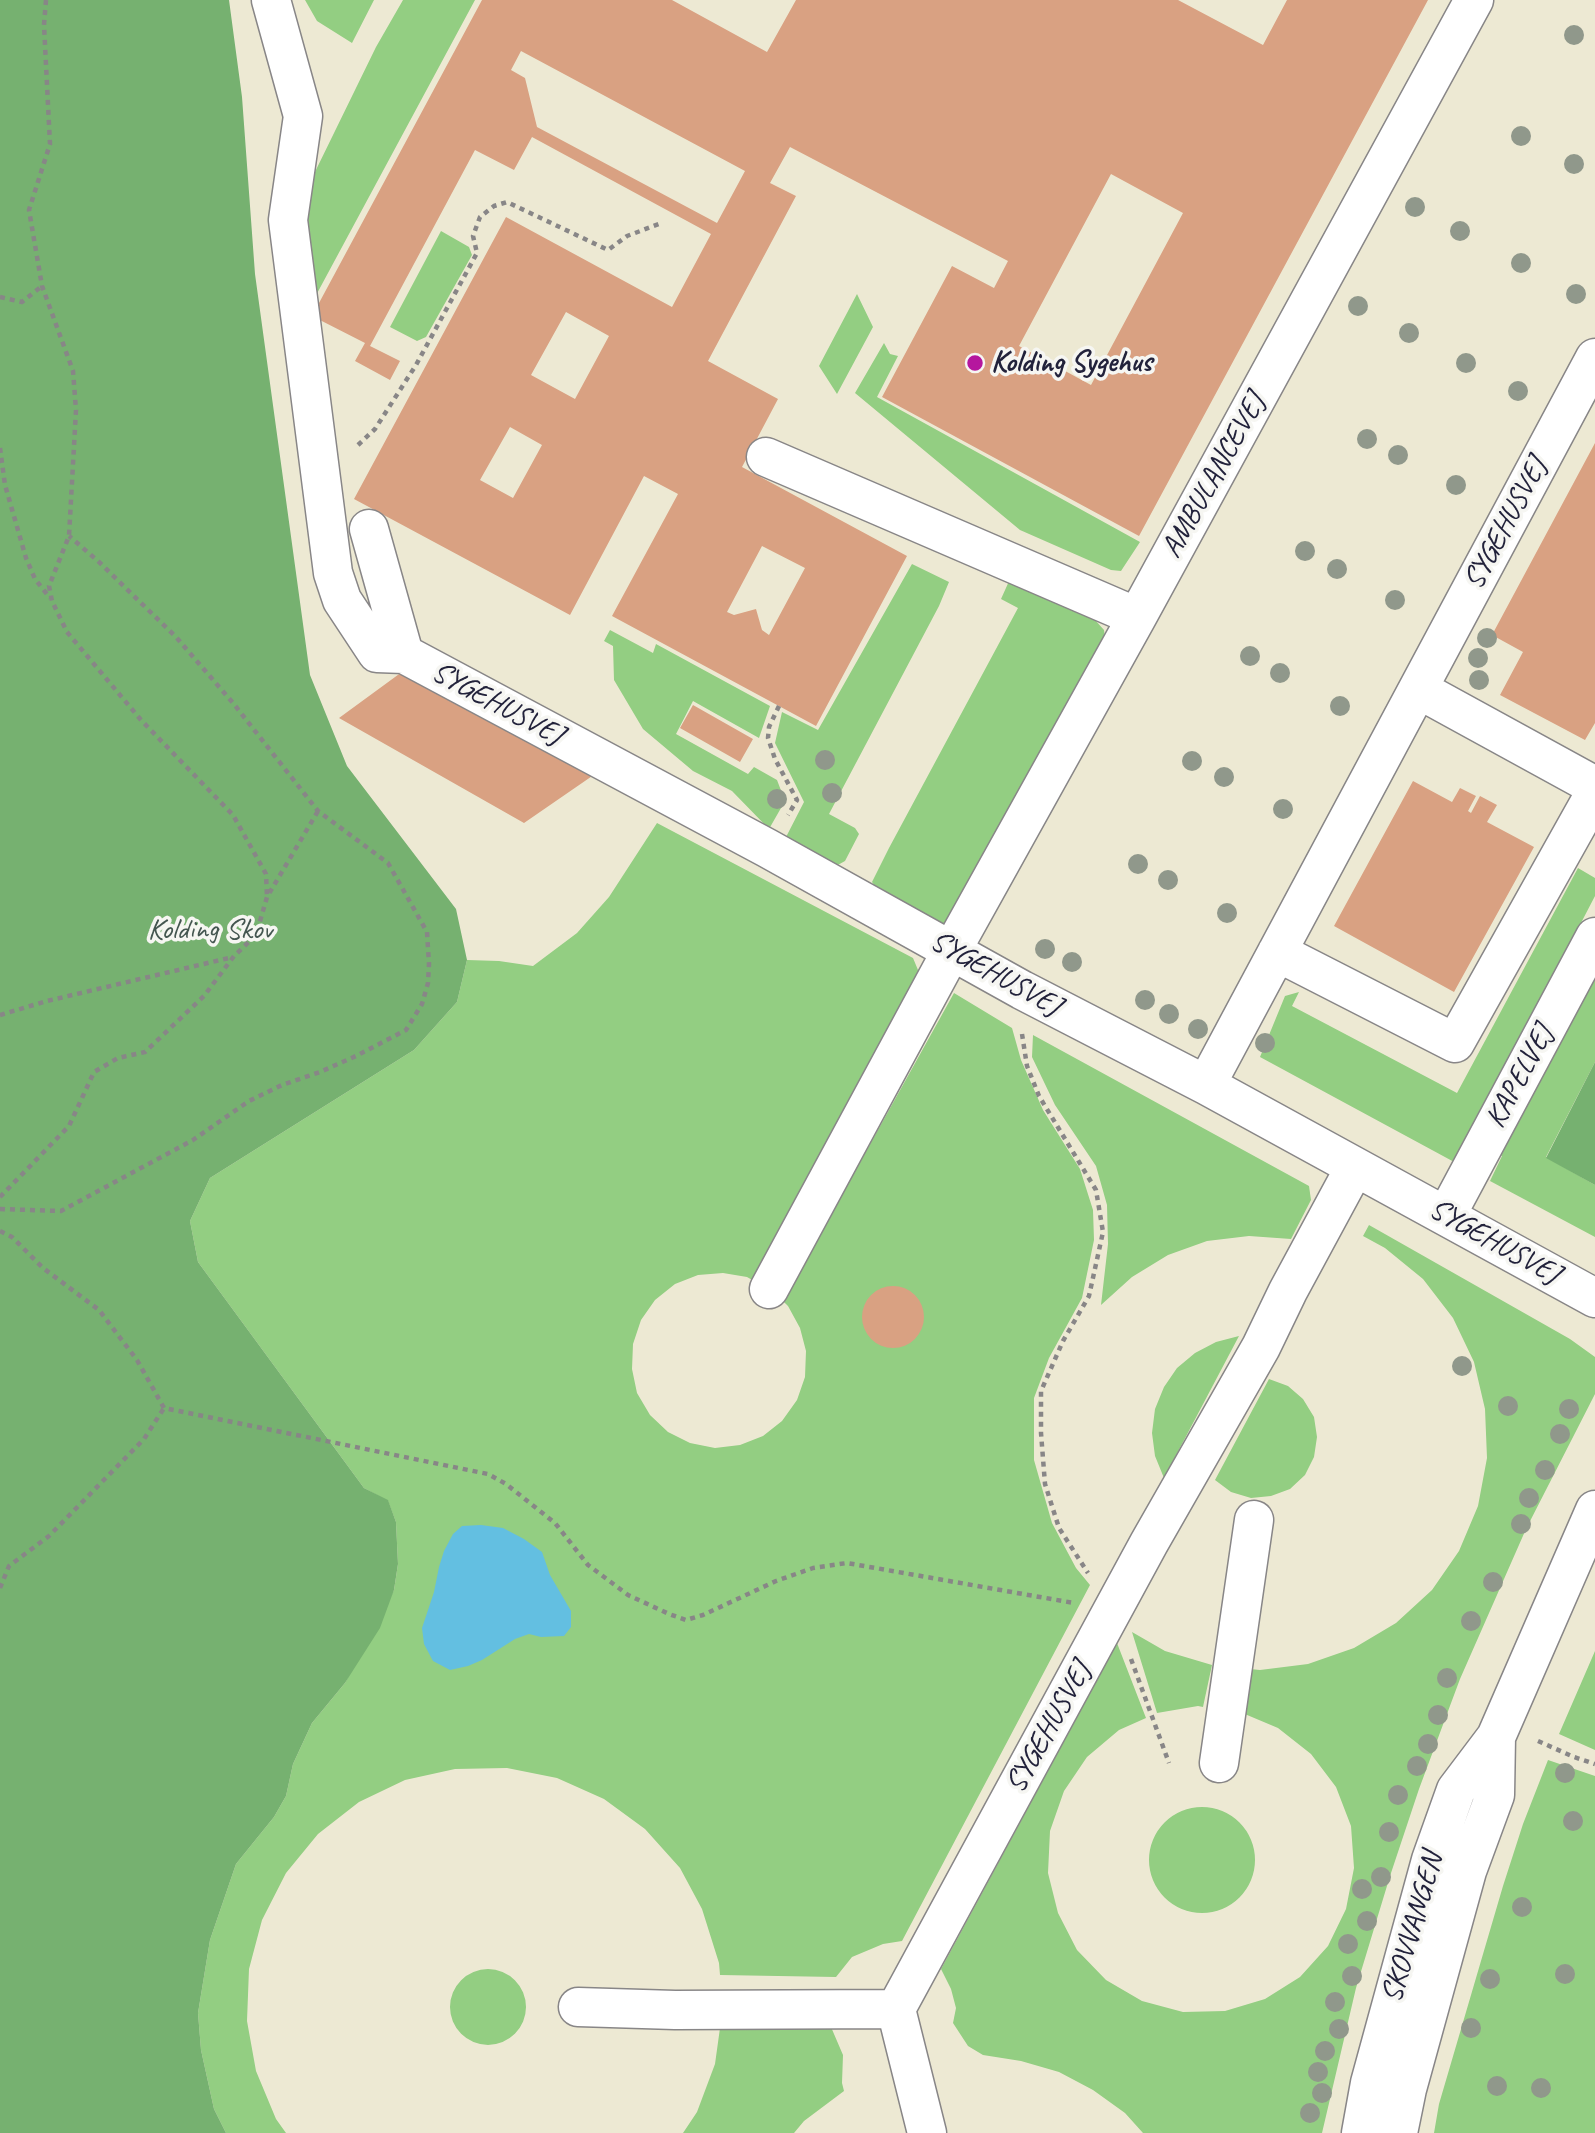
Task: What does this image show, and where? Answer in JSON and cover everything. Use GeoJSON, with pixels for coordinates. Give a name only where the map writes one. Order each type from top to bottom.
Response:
{"type":"FeatureCollection","features":[{"type":"Feature","properties":{"kind":"street","name":"SYGEHUSVEJ"},"geometry":{"type":"LineString","coordinates":[[271,0],[303,116],[288,219],[333,573],[342,600],[377,653],[404,654],[1022,990],[1206,1085],[1595,1298]]}},
{"type":"Feature","properties":{"kind":"street","name":"AMBULANCEVEJ"},"geometry":{"type":"LineString","coordinates":[[769,1289],[952,950],[1474,0]]}},
{"type":"Feature","properties":{"kind":"street","name":"SYGEHUSVEJ"},"geometry":{"type":"LineString","coordinates":[[1206,1085],[1595,358]]}},
{"type":"Feature","properties":{"kind":"street"},"geometry":{"type":"LineString","coordinates":[[766,457],[1137,617]]}},
{"type":"Feature","properties":{"kind":"street"},"geometry":{"type":"LineString","coordinates":[[369,529],[404,654]]}},
{"type":"Feature","properties":{"kind":"street"},"geometry":{"type":"LineString","coordinates":[[1418,689],[1595,786]]}},
{"type":"Feature","properties":{"kind":"street"},"geometry":{"type":"LineString","coordinates":[[1277,952],[1455,1043],[1595,793]]}},
{"type":"Feature","properties":{"kind":"street","name":"KAPELVEJ"},"geometry":{"type":"LineString","coordinates":[[1446,1216],[1595,937]]}},
{"type":"Feature","properties":{"kind":"street","name":"SYGEHUSVEJ"},"geometry":{"type":"LineString","coordinates":[[896,2009],[1113,1611],[1261,1347],[1355,1167]]}},
{"type":"Feature","properties":{"kind":"street","name":"SKOVVANGEN"},"geometry":{"type":"LineString","coordinates":[[1361,2133],[1370,2083],[1431,1860],[1456,1790],[1499,1731],[1595,1510]]}},
{"type":"Feature","properties":{"kind":"street"},"geometry":{"type":"LineString","coordinates":[[1219,1763],[1254,1520]]}},
{"type":"Feature","properties":{"kind":"street","name":"SKOVVANGEN"},"geometry":{"type":"LineString","coordinates":[[1398,2133],[1406,2089],[1467,1871],[1495,1795],[1499,1731]]}},
{"type":"Feature","properties":{"kind":"street"},"geometry":{"type":"LineString","coordinates":[[578,2007],[675,2010],[896,2009],[927,2133]]}},
{"type":"Feature","properties":{"kind":"path"},"geometry":{"type":"LineString","coordinates":[[46,0],[44,24],[50,144],[29,210],[42,286],[73,371],[76,410],[69,536],[49,586],[52,601],[67,632],[125,701],[233,815],[266,874],[267,897]]}},
{"type":"Feature","properties":{"kind":"path"},"geometry":{"type":"LineString","coordinates":[[320,478],[375,429],[411,373],[477,253],[473,236],[480,217],[494,206],[507,202],[608,250],[627,236],[659,224]]}},
{"type":"Feature","properties":{"kind":"path"},"geometry":{"type":"LineString","coordinates":[[0,297],[22,302],[42,286]]}},
{"type":"Feature","properties":{"kind":"path"},"geometry":{"type":"LineString","coordinates":[[0,448],[5,485],[26,558],[35,579],[52,601]]}},
{"type":"Feature","properties":{"kind":"path"},"geometry":{"type":"LineString","coordinates":[[0,1209],[61,1211],[193,1140],[249,1101],[356,1056],[406,1030],[422,1004],[428,983],[427,932],[388,863],[318,811],[233,703],[176,637],[69,536]]}},
{"type":"Feature","properties":{"kind":"path"},"geometry":{"type":"LineString","coordinates":[[779,706],[769,727],[768,738],[775,759],[797,800]]}},
{"type":"Feature","properties":{"kind":"path"},"geometry":{"type":"LineString","coordinates":[[0,1197],[69,1126],[94,1072],[118,1058],[145,1052],[204,996],[234,956],[256,935],[267,897],[318,811]]}},
{"type":"Feature","properties":{"kind":"path"},"geometry":{"type":"LineString","coordinates":[[0,1015],[234,956]]}},
{"type":"Feature","properties":{"kind":"path"},"geometry":{"type":"LineString","coordinates":[[1022,990],[1023,1042],[1027,1066],[1039,1096],[1096,1190],[1103,1232],[1089,1296],[1063,1341],[1041,1391],[1045,1484],[1059,1528],[1113,1611],[1169,1763]]}},
{"type":"Feature","properties":{"kind":"path"},"geometry":{"type":"LineString","coordinates":[[0,1231],[12,1237],[43,1268],[99,1310],[137,1360],[163,1408]]}},
{"type":"Feature","properties":{"kind":"path"},"geometry":{"type":"LineString","coordinates":[[163,1408],[488,1474],[506,1484],[555,1523],[588,1565],[628,1595],[686,1620],[703,1615],[776,1581],[813,1568],[847,1563],[1113,1611]]}},
{"type":"Feature","properties":{"kind":"path"},"geometry":{"type":"LineString","coordinates":[[0,1588],[9,1566],[49,1536],[87,1498],[144,1439],[163,1408]]}},
{"type":"Feature","properties":{"kind":"path"},"geometry":{"type":"LineString","coordinates":[[1499,1731],[1595,1764]]}},
{"type":"Feature","properties":{"kind":"green space","name":"Kolding Skov"},"geometry":{"type":"Polygon","coordinates":[[[0,0],[229,0],[242,97],[255,274],[310,675],[347,766],[456,909],[467,960],[457,1002],[414,1050],[210,1178],[190,1221],[198,1262],[364,1488],[388,1500],[396,1522],[398,1564],[394,1590],[380,1628],[345,1683],[312,1723],[293,1764],[286,1796],[274,1817],[236,1864],[210,1940],[198,2013],[201,2050],[214,2109],[226,2133],[0,2133],[0,0]]]}},
{"type":"Feature","properties":{"kind":"green space"},"geometry":{"type":"Polygon","coordinates":[[[305,0],[374,0],[352,43],[317,21],[305,0]]]}},
{"type":"Feature","properties":{"kind":"green space"},"geometry":{"type":"Polygon","coordinates":[[[403,0],[475,0],[307,312],[303,248],[313,176],[376,47],[403,0]]]}},
{"type":"Feature","properties":{"kind":"green space"},"geometry":{"type":"Polygon","coordinates":[[[441,231],[469,247],[472,255],[426,337],[417,341],[390,327],[441,231]]]}},
{"type":"Feature","properties":{"kind":"green space"},"geometry":{"type":"Polygon","coordinates":[[[857,294],[873,327],[837,394],[819,366],[857,294]]]}},
{"type":"Feature","properties":{"kind":"green space"},"geometry":{"type":"Polygon","coordinates":[[[884,343],[890,354],[898,356],[877,397],[1140,542],[1121,571],[1111,570],[1020,530],[855,393],[884,343]]]}},
{"type":"Feature","properties":{"kind":"green space"},"geometry":{"type":"Polygon","coordinates":[[[912,564],[949,582],[939,606],[829,814],[855,828],[859,834],[845,861],[836,866],[785,839],[804,802],[775,743],[782,712],[818,730],[912,564]]]}},
{"type":"Feature","properties":{"kind":"green space"},"geometry":{"type":"Polygon","coordinates":[[[1010,579],[1095,620],[1104,630],[1105,638],[948,928],[878,890],[872,882],[1018,608],[1001,599],[1010,579]]]}},
{"type":"Feature","properties":{"kind":"green space"},"geometry":{"type":"Polygon","coordinates":[[[610,630],[653,653],[656,644],[770,706],[759,738],[693,701],[676,734],[748,774],[754,767],[777,780],[785,801],[769,829],[732,791],[693,771],[643,729],[614,680],[613,646],[604,641],[610,630]]]}},
{"type":"Feature","properties":{"kind":"green space"},"geometry":{"type":"Polygon","coordinates":[[[657,823],[913,958],[918,970],[917,984],[761,1285],[747,1277],[723,1273],[698,1275],[675,1284],[655,1300],[641,1320],[633,1344],[632,1369],[637,1393],[650,1415],[668,1432],[690,1443],[715,1448],[740,1445],[763,1436],[782,1421],[797,1400],[805,1377],[806,1351],[800,1328],[783,1301],[954,993],[1012,1028],[1021,1060],[1043,1110],[1080,1169],[1093,1210],[1094,1240],[1082,1298],[1049,1358],[1034,1398],[1034,1460],[1052,1523],[1076,1568],[1090,1585],[902,1941],[883,1944],[852,1957],[836,1977],[720,1975],[719,1963],[702,1909],[680,1868],[645,1829],[604,1799],[557,1778],[507,1768],[455,1769],[405,1780],[359,1802],[318,1834],[286,1873],[262,1920],[249,1969],[247,2021],[256,2071],[276,2119],[286,2133],[226,2133],[214,2109],[201,2050],[198,2013],[210,1940],[236,1864],[274,1817],[286,1796],[293,1764],[312,1723],[345,1683],[394,1590],[398,1564],[396,1522],[388,1501],[364,1488],[198,1262],[190,1221],[210,1178],[414,1050],[457,1002],[467,960],[533,966],[577,933],[609,897],[657,823]]]}},
{"type":"Feature","properties":{"kind":"green space"},"geometry":{"type":"Polygon","coordinates":[[[1578,868],[1595,878],[1595,896],[1456,1163],[1260,1057],[1285,996],[1299,992],[1292,1006],[1457,1093],[1578,868]]]}},
{"type":"Feature","properties":{"kind":"green space"},"geometry":{"type":"Polygon","coordinates":[[[1595,972],[1595,1062],[1546,1157],[1595,1185],[1595,1237],[1490,1181],[1502,1156],[1497,1153],[1595,972]]]}},
{"type":"Feature","properties":{"kind":"green space"},"geometry":{"type":"Polygon","coordinates":[[[1033,1035],[1309,1186],[1311,1200],[1291,1239],[1249,1236],[1207,1241],[1168,1255],[1132,1277],[1101,1305],[1108,1244],[1107,1205],[1096,1166],[1055,1105],[1032,1057],[1033,1035]]]}},
{"type":"Feature","properties":{"kind":"green space"},"geometry":{"type":"Polygon","coordinates":[[[1595,1062],[1595,1185],[1546,1158],[1595,1062]]]}},
{"type":"Feature","properties":{"kind":"green space"},"geometry":{"type":"Polygon","coordinates":[[[1369,1225],[1570,1339],[1595,1357],[1595,1394],[1526,1529],[1460,1679],[1419,1789],[1356,1988],[1322,2133],[1143,2133],[1125,2113],[1093,2090],[1059,2072],[1021,2061],[983,2055],[968,2046],[953,2023],[956,2008],[951,1989],[941,1969],[1117,1643],[1146,1718],[1119,1730],[1087,1757],[1064,1791],[1050,1831],[1048,1873],[1058,1913],[1077,1950],[1106,1980],[1142,2001],[1183,2012],[1225,2011],[1265,1999],[1300,1977],[1328,1946],[1346,1909],[1354,1868],[1351,1826],[1336,1787],[1311,1754],[1278,1728],[1240,1712],[1250,1669],[1308,1664],[1354,1648],[1396,1623],[1432,1590],[1459,1551],[1478,1506],[1487,1458],[1485,1409],[1474,1362],[1453,1318],[1423,1279],[1385,1248],[1363,1236],[1369,1225]]]}},
{"type":"Feature","properties":{"kind":"green space"},"geometry":{"type":"Polygon","coordinates":[[[1239,1336],[1164,1478],[1155,1456],[1152,1433],[1155,1409],[1164,1387],[1177,1368],[1195,1353],[1216,1342],[1239,1336]]]}},
{"type":"Feature","properties":{"kind":"green space"},"geometry":{"type":"Polygon","coordinates":[[[1269,1379],[1288,1386],[1303,1399],[1314,1417],[1317,1437],[1314,1457],[1305,1475],[1290,1489],[1271,1496],[1251,1498],[1231,1492],[1215,1480],[1269,1379]]]}},
{"type":"Feature","properties":{"kind":"green space"},"geometry":{"type":"Polygon","coordinates":[[[1132,1632],[1165,1651],[1212,1665],[1203,1707],[1157,1713],[1132,1632]]]}},
{"type":"Feature","properties":{"kind":"green space"},"geometry":{"type":"Polygon","coordinates":[[[1595,1651],[1595,1750],[1559,1734],[1595,1651]]]}},
{"type":"Feature","properties":{"kind":"green space"},"geometry":{"type":"Polygon","coordinates":[[[1548,1760],[1595,1776],[1595,2133],[1434,2133],[1439,2104],[1503,1886],[1548,1760]]]}},
{"type":"Feature","properties":{"kind":"green space"},"geometry":{"type":"Polygon","coordinates":[[[1202,1807],[1222,1811],[1239,1823],[1251,1840],[1255,1860],[1251,1880],[1239,1897],[1222,1909],[1202,1913],[1182,1909],[1165,1897],[1153,1880],[1149,1860],[1153,1840],[1165,1823],[1182,1811],[1202,1807]]]}},
{"type":"Feature","properties":{"kind":"green space"},"geometry":{"type":"Polygon","coordinates":[[[488,1969],[503,1972],[515,1980],[523,1992],[526,2007],[523,2022],[515,2034],[503,2042],[488,2045],[473,2042],[461,2034],[453,2022],[450,2007],[453,1992],[461,1980],[473,1972],[488,1969]]]}},
{"type":"Feature","properties":{"kind":"green space"},"geometry":{"type":"Polygon","coordinates":[[[831,2027],[843,2055],[844,2091],[804,2121],[794,2133],[683,2133],[697,2112],[715,2064],[720,2028],[831,2027]]]}},
{"type":"Feature","properties":{"kind":"water"},"geometry":{"type":"Polygon","coordinates":[[[462,1526],[503,1528],[542,1552],[550,1575],[571,1611],[571,1627],[564,1636],[541,1637],[529,1634],[515,1639],[482,1660],[450,1670],[433,1661],[424,1644],[422,1628],[444,1551],[453,1534],[462,1526]]]}},
{"type":"Feature","properties":{"kind":"building","name":"Kolding Sygehus"},"geometry":{"type":"Polygon","coordinates":[[[482,0],[672,0],[767,52],[796,0],[1178,0],[1263,45],[1287,0],[1428,0],[1139,536],[882,397],[952,266],[994,288],[1008,261],[790,147],[770,183],[796,196],[708,361],[778,399],[742,467],[907,556],[816,726],[612,616],[678,494],[644,476],[570,615],[354,499],[506,217],[672,307],[711,234],[532,137],[514,170],[475,150],[370,346],[400,361],[390,380],[355,361],[365,343],[312,316],[482,0]],[[521,51],[511,70],[525,78],[537,127],[717,223],[745,171],[521,51]],[[1111,174],[1019,346],[1091,385],[1183,213],[1111,174]],[[566,312],[531,375],[575,399],[609,336],[566,312]],[[510,427],[480,480],[513,498],[542,445],[510,427]],[[762,546],[727,612],[734,615],[756,609],[762,630],[769,635],[805,568],[762,546]]]}},
{"type":"Feature","properties":{"kind":"building"},"geometry":{"type":"Polygon","coordinates":[[[1595,443],[1595,723],[1585,740],[1500,695],[1523,652],[1492,635],[1595,443]]]}},
{"type":"Feature","properties":{"kind":"building"},"geometry":{"type":"Polygon","coordinates":[[[406,669],[598,772],[524,823],[339,718],[406,669]]]}},
{"type":"Feature","properties":{"kind":"building"},"geometry":{"type":"Polygon","coordinates":[[[693,705],[753,739],[740,762],[680,728],[693,705]]]}},
{"type":"Feature","properties":{"kind":"building"},"geometry":{"type":"Polygon","coordinates":[[[1413,781],[1452,802],[1460,788],[1476,796],[1468,811],[1471,813],[1480,796],[1497,805],[1487,822],[1534,847],[1454,992],[1334,926],[1413,781]]]}},
{"type":"Feature","properties":{"kind":"building"},"geometry":{"type":"Polygon","coordinates":[[[893,1286],[915,1295],[924,1317],[915,1339],[893,1348],[871,1339],[862,1317],[871,1295],[893,1286]]]}},
{"type":"Feature","properties":{"kind":"place","name":"Kolding Sygehus"},"geometry":{"type":"Point","coordinates":[975,363]}}]}
